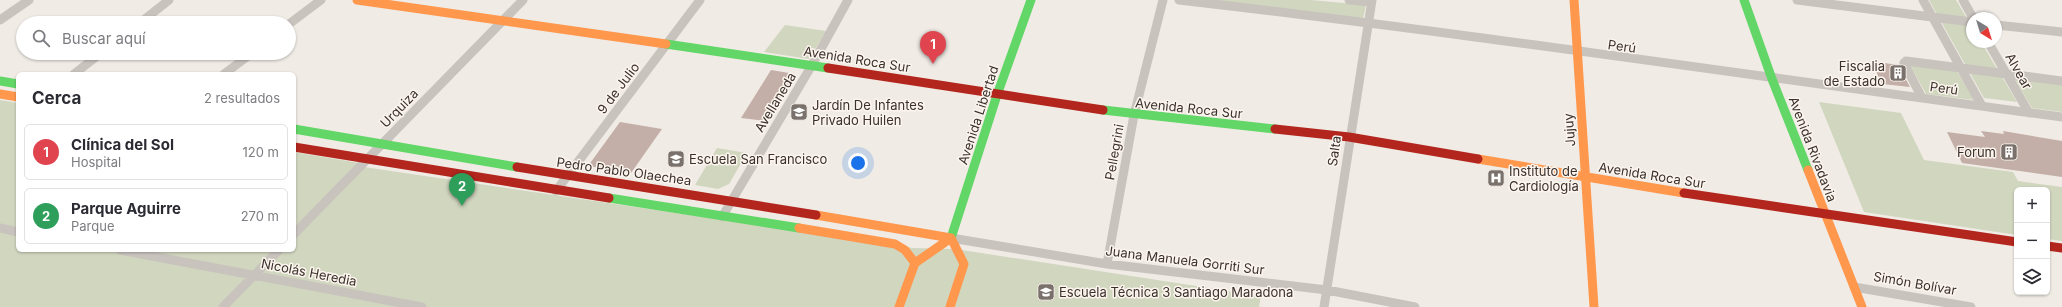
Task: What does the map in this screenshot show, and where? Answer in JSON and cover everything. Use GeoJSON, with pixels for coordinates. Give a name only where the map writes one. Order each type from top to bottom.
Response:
{"type":"FeatureCollection","features":[{"type":"Feature","properties":{"kind":"street"},"geometry":{"type":"LineString","coordinates":[[0,20],[29,0]]}},
{"type":"Feature","properties":{"kind":"street"},"geometry":{"type":"LineString","coordinates":[[149,16],[169,0]]}},
{"type":"Feature","properties":{"kind":"street"},"geometry":{"type":"LineString","coordinates":[[296,19],[321,0]]}},
{"type":"Feature","properties":{"kind":"street","name":"Avenida Roca Sur"},"geometry":{"type":"LineString","coordinates":[[358,0],[812,65],[1134,115],[1349,137],[1585,178],[1825,215],[2014,242]]}},
{"type":"Feature","properties":{"kind":"street","name":"Urquiza"},"geometry":{"type":"LineString","coordinates":[[296,232],[523,0]]}},
{"type":"Feature","properties":{"kind":"street","name":"9 de Julio"},"geometry":{"type":"LineString","coordinates":[[556,190],[700,0]]}},
{"type":"Feature","properties":{"kind":"street","name":"Avellaneda"},"geometry":{"type":"LineString","coordinates":[[722,217],[812,65],[848,0]]}},
{"type":"Feature","properties":{"kind":"street","name":"Avenida Libertad"},"geometry":{"type":"LineString","coordinates":[[951,238],[1031,0]]}},
{"type":"Feature","properties":{"kind":"street","name":"Pellegrini"},"geometry":{"type":"LineString","coordinates":[[1107,264],[1134,115],[1163,0]]}},
{"type":"Feature","properties":{"kind":"street","name":"Perú"},"geometry":{"type":"LineString","coordinates":[[1179,0],[1368,22],[1578,53],[2062,117]]}},
{"type":"Feature","properties":{"kind":"street"},"geometry":{"type":"LineString","coordinates":[[1349,0],[1372,1]]}},
{"type":"Feature","properties":{"kind":"street","name":"Jujuy"},"geometry":{"type":"LineString","coordinates":[[1574,0],[1594,307]]}},
{"type":"Feature","properties":{"kind":"street","name":"Avenida Rivadavia"},"geometry":{"type":"LineString","coordinates":[[1744,0],[1772,79],[1862,307]]}},
{"type":"Feature","properties":{"kind":"street"},"geometry":{"type":"LineString","coordinates":[[1797,0],[1966,21]]}},
{"type":"Feature","properties":{"kind":"street"},"geometry":{"type":"LineString","coordinates":[[1923,0],[1982,106]]}},
{"type":"Feature","properties":{"kind":"street"},"geometry":{"type":"LineString","coordinates":[[1963,0],[1970,12]]}},
{"type":"Feature","properties":{"kind":"street","name":"Salta"},"geometry":{"type":"LineString","coordinates":[[1324,307],[1349,137],[1372,1]]}},
{"type":"Feature","properties":{"kind":"street"},"geometry":{"type":"LineString","coordinates":[[2002,26],[2062,32]]}},
{"type":"Feature","properties":{"kind":"street","name":"Alvear"},"geometry":{"type":"LineString","coordinates":[[1991,48],[2029,113]]}},
{"type":"Feature","properties":{"kind":"street"},"geometry":{"type":"LineString","coordinates":[[77,72],[92,60]]}},
{"type":"Feature","properties":{"kind":"street"},"geometry":{"type":"LineString","coordinates":[[227,72],[243,60]]}},
{"type":"Feature","properties":{"kind":"street","name":"Perú"},"geometry":{"type":"LineString","coordinates":[[1922,98],[1904,63],[1906,61],[2062,81]]}},
{"type":"Feature","properties":{"kind":"street"},"geometry":{"type":"LineString","coordinates":[[0,81],[16,84]]}},
{"type":"Feature","properties":{"kind":"street"},"geometry":{"type":"LineString","coordinates":[[0,94],[16,97]]}},
{"type":"Feature","properties":{"kind":"street","name":"Pedro Pablo Olaechea"},"geometry":{"type":"LineString","coordinates":[[296,129],[567,176],[731,200],[951,238]]}},
{"type":"Feature","properties":{"kind":"street"},"geometry":{"type":"LineString","coordinates":[[296,147],[366,160],[891,243],[906,249],[914,263]]}},
{"type":"Feature","properties":{"kind":"street"},"geometry":{"type":"LineString","coordinates":[[0,228],[16,232]]}},
{"type":"Feature","properties":{"kind":"street"},"geometry":{"type":"LineString","coordinates":[[900,307],[914,263],[951,238],[964,264],[950,307]]}},
{"type":"Feature","properties":{"kind":"street","name":"Juana Manuela Gorriti Sur"},"geometry":{"type":"LineString","coordinates":[[951,238],[1107,264],[1327,290],[1415,307]]}},
{"type":"Feature","properties":{"kind":"street"},"geometry":{"type":"LineString","coordinates":[[2050,246],[2062,248]]}},
{"type":"Feature","properties":{"kind":"street","name":"Nicolás Heredia"},"geometry":{"type":"LineString","coordinates":[[131,252],[255,274],[422,307]]}},
{"type":"Feature","properties":{"kind":"street"},"geometry":{"type":"LineString","coordinates":[[223,307],[277,252]]}},
{"type":"Feature","properties":{"kind":"street","name":"Simón Bolívar"},"geometry":{"type":"LineString","coordinates":[[1854,287],[1971,307]]}},
{"type":"Feature","properties":{"kind":"green space"},"geometry":{"type":"Polygon","coordinates":[[[1190,0],[1311,0],[1366,5],[1362,23],[1190,0]]]}},
{"type":"Feature","properties":{"kind":"green space"},"geometry":{"type":"Polygon","coordinates":[[[1929,0],[1956,0],[1966,17],[1966,48],[1985,48],[2017,102],[1984,98],[1929,0]]]}},
{"type":"Feature","properties":{"kind":"green space"},"geometry":{"type":"Polygon","coordinates":[[[785,25],[826,31],[809,59],[764,52],[785,25]]]}},
{"type":"Feature","properties":{"kind":"green space"},"geometry":{"type":"Polygon","coordinates":[[[1910,65],[1957,71],[1974,100],[1926,94],[1910,65]]]}},
{"type":"Feature","properties":{"kind":"green space"},"geometry":{"type":"Polygon","coordinates":[[[2014,78],[2062,84],[2062,112],[2032,108],[2014,78]]]}},
{"type":"Feature","properties":{"kind":"green space"},"geometry":{"type":"Polygon","coordinates":[[[0,100],[16,103],[16,252],[296,252],[296,152],[359,163],[357,166],[913,248],[955,249],[1261,296],[1259,307],[0,307],[0,100]]]}},
{"type":"Feature","properties":{"kind":"green space"},"geometry":{"type":"Polygon","coordinates":[[[1819,102],[1901,113],[1924,160],[2013,172],[2018,181],[2062,187],[2062,241],[2050,239],[2050,187],[2014,187],[2014,235],[1864,212],[1819,102]]]}},
{"type":"Feature","properties":{"kind":"green space"},"geometry":{"type":"Polygon","coordinates":[[[717,148],[747,153],[729,184],[718,189],[695,185],[717,148]]]}},
{"type":"Feature","properties":{"kind":"building","name":"Fiscalia de Estado"},"geometry":{"type":"Polygon","coordinates":[[[1871,61],[1898,65],[1910,87],[1882,84],[1871,61]]]}},
{"type":"Feature","properties":{"kind":"building"},"geometry":{"type":"Polygon","coordinates":[[[771,70],[795,74],[766,121],[741,118],[771,70]]]}},
{"type":"Feature","properties":{"kind":"building"},"geometry":{"type":"Polygon","coordinates":[[[620,122],[662,129],[631,173],[588,166],[620,122]]]}},
{"type":"Feature","properties":{"kind":"building","name":"Forum"},"geometry":{"type":"Polygon","coordinates":[[[1981,131],[2004,134],[2003,131],[2062,141],[2062,177],[1962,163],[1947,132],[1985,137],[1981,131]]]}},
{"type":"Feature","properties":{"kind":"traffic: fast"},"geometry":{"type":"LineString","coordinates":[[951,238],[997,95],[1031,0]]}},
{"type":"Feature","properties":{"kind":"traffic: fast"},"geometry":{"type":"LineString","coordinates":[[1744,0],[1772,79],[1808,170]]}},
{"type":"Feature","properties":{"kind":"traffic: fast"},"geometry":{"type":"LineString","coordinates":[[666,44],[828,68]]}},
{"type":"Feature","properties":{"kind":"traffic: fast"},"geometry":{"type":"LineString","coordinates":[[0,81],[16,84]]}},
{"type":"Feature","properties":{"kind":"traffic: fast"},"geometry":{"type":"LineString","coordinates":[[1103,110],[1275,129]]}},
{"type":"Feature","properties":{"kind":"traffic: fast"},"geometry":{"type":"LineString","coordinates":[[296,129],[517,167]]}},
{"type":"Feature","properties":{"kind":"traffic: fast"},"geometry":{"type":"LineString","coordinates":[[609,198],[799,228]]}},
{"type":"Feature","properties":{"kind":"traffic: slow"},"geometry":{"type":"LineString","coordinates":[[357,0],[666,44]]}},
{"type":"Feature","properties":{"kind":"traffic: slow"},"geometry":{"type":"LineString","coordinates":[[1574,0],[1594,307]]}},
{"type":"Feature","properties":{"kind":"traffic: slow"},"geometry":{"type":"LineString","coordinates":[[0,94],[16,97]]}},
{"type":"Feature","properties":{"kind":"traffic: slow"},"geometry":{"type":"LineString","coordinates":[[1478,159],[1684,193]]}},
{"type":"Feature","properties":{"kind":"traffic: slow"},"geometry":{"type":"LineString","coordinates":[[1808,170],[1862,307]]}},
{"type":"Feature","properties":{"kind":"traffic: slow"},"geometry":{"type":"LineString","coordinates":[[816,215],[951,238]]}},
{"type":"Feature","properties":{"kind":"traffic: slow"},"geometry":{"type":"LineString","coordinates":[[799,228],[895,244],[905,250],[915,263]]}},
{"type":"Feature","properties":{"kind":"traffic: slow"},"geometry":{"type":"LineString","coordinates":[[899,307],[915,263],[951,238]]}},
{"type":"Feature","properties":{"kind":"traffic: slow"},"geometry":{"type":"LineString","coordinates":[[950,307],[964,264],[951,238]]}},
{"type":"Feature","properties":{"kind":"traffic: jam"},"geometry":{"type":"LineString","coordinates":[[828,68],[1103,110]]}},
{"type":"Feature","properties":{"kind":"traffic: jam"},"geometry":{"type":"LineString","coordinates":[[1275,129],[1349,137],[1478,159]]}},
{"type":"Feature","properties":{"kind":"traffic: jam"},"geometry":{"type":"LineString","coordinates":[[296,147],[609,198]]}},
{"type":"Feature","properties":{"kind":"traffic: jam"},"geometry":{"type":"LineString","coordinates":[[517,167],[816,215]]}},
{"type":"Feature","properties":{"kind":"traffic: jam"},"geometry":{"type":"LineString","coordinates":[[1684,193],[2014,242]]}},
{"type":"Feature","properties":{"kind":"traffic: jam"},"geometry":{"type":"LineString","coordinates":[[2050,246],[2062,248]]}},
{"type":"Feature","properties":{"kind":"place","name":"Clínica del Sol"},"geometry":{"type":"Point","coordinates":[933,64]}},
{"type":"Feature","properties":{"kind":"place","name":"Fiscalia de Estado"},"geometry":{"type":"Point","coordinates":[1898,73]}},
{"type":"Feature","properties":{"kind":"place","name":"Jardín De Infantes Privado Huilen"},"geometry":{"type":"Point","coordinates":[799,112]}},
{"type":"Feature","properties":{"kind":"place","name":"Forum"},"geometry":{"type":"Point","coordinates":[2009,152]}},
{"type":"Feature","properties":{"kind":"place","name":"Escuela San Francisco"},"geometry":{"type":"Point","coordinates":[676,159]}},
{"type":"Feature","properties":{"kind":"place","name":"Instituto de Cardiología"},"geometry":{"type":"Point","coordinates":[1496,178]}},
{"type":"Feature","properties":{"kind":"place","name":"Parque Aguirre"},"geometry":{"type":"Point","coordinates":[462,206]}},
{"type":"Feature","properties":{"kind":"place","name":"Escuela Técnica 3 Santiago Maradona"},"geometry":{"type":"Point","coordinates":[1046,292]}}]}
